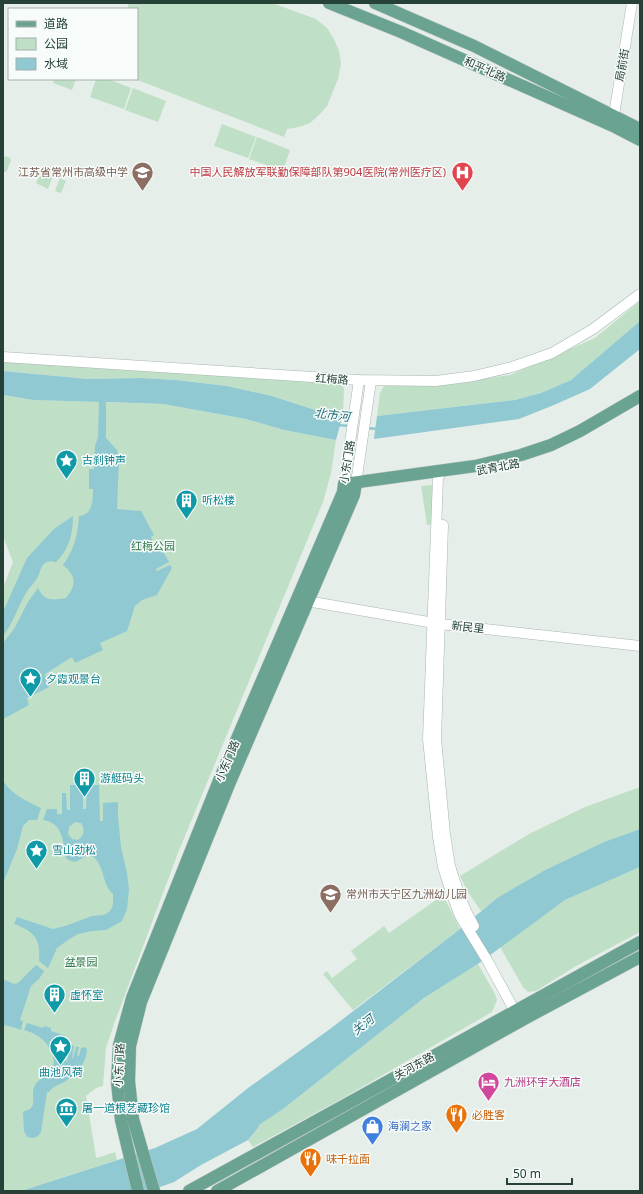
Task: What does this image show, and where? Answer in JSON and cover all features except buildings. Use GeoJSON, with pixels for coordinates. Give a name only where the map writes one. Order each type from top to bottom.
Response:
{"type":"FeatureCollection","features":[{"type":"Feature","properties":{"kind":"main road","name":"和平北路"},"geometry":{"type":"LineString","coordinates":[[329,3],[640,129]]}},
{"type":"Feature","properties":{"kind":"main road","name":"和平北路"},"geometry":{"type":"LineString","coordinates":[[376,3],[474,46],[614,119],[640,140]]}},
{"type":"Feature","properties":{"kind":"main road","name":"武青北路"},"geometry":{"type":"LineString","coordinates":[[441,476],[521,455],[551,445],[580,431],[640,396]]}},
{"type":"Feature","properties":{"kind":"main road","name":"武青北路"},"geometry":{"type":"LineString","coordinates":[[349,487],[441,476],[525,462],[554,451],[583,437],[640,403]]}},
{"type":"Feature","properties":{"kind":"main road","name":"小东门路"},"geometry":{"type":"LineString","coordinates":[[138,1191],[121,1120],[116,1082],[119,1045],[132,998],[220,778],[302,601],[354,495],[349,487]]}},
{"type":"Feature","properties":{"kind":"main road","name":"小东门路"},"geometry":{"type":"LineString","coordinates":[[154,1191],[133,1119],[129,1082],[130,1046],[141,1002],[302,601]]}},
{"type":"Feature","properties":{"kind":"main road","name":"关河东路"},"geometry":{"type":"LineString","coordinates":[[217,1191],[640,942]]}},
{"type":"Feature","properties":{"kind":"main road","name":"关河东路"},"geometry":{"type":"LineString","coordinates":[[189,1191],[341,1106],[520,1014],[640,957]]}},
{"type":"Feature","properties":{"kind":"street","name":"局前街"},"geometry":{"type":"LineString","coordinates":[[614,119],[632,3]]}},
{"type":"Feature","properties":{"kind":"street","name":"红梅路"},"geometry":{"type":"LineString","coordinates":[[3,357],[371,381],[436,381],[474,376],[512,367],[552,353],[593,329],[640,294]]}},
{"type":"Feature","properties":{"kind":"street","name":"小东门路"},"geometry":{"type":"LineString","coordinates":[[349,487],[351,439],[360,380]]}},
{"type":"Feature","properties":{"kind":"street","name":"小东门路"},"geometry":{"type":"LineString","coordinates":[[349,487],[362,439],[371,381]]}},
{"type":"Feature","properties":{"kind":"street"},"geometry":{"type":"LineString","coordinates":[[441,476],[437,623],[429,746],[438,837],[443,867],[451,892],[490,958],[520,1014]]}},
{"type":"Feature","properties":{"kind":"street","name":"新民里"},"geometry":{"type":"LineString","coordinates":[[302,601],[437,623],[640,646]]}},
{"type":"Feature","properties":{"kind":"green space"},"geometry":{"type":"Polygon","coordinates":[[[129,3],[272,3],[316,19],[327,28],[334,39],[339,51],[341,64],[338,79],[327,106],[310,123],[287,129],[284,137],[138,80],[138,8],[127,8],[129,3]]]}},
{"type":"Feature","properties":{"kind":"green space"},"geometry":{"type":"Polygon","coordinates":[[[54,80],[76,80],[72,90],[53,83],[54,80]]]}},
{"type":"Feature","properties":{"kind":"green space"},"geometry":{"type":"Polygon","coordinates":[[[96,80],[111,80],[131,88],[124,109],[90,97],[96,80]]]}},
{"type":"Feature","properties":{"kind":"green space"},"geometry":{"type":"Polygon","coordinates":[[[133,88],[166,101],[158,122],[125,110],[133,88]]]}},
{"type":"Feature","properties":{"kind":"green space"},"geometry":{"type":"Polygon","coordinates":[[[222,124],[256,137],[248,158],[214,146],[222,124]]]}},
{"type":"Feature","properties":{"kind":"green space"},"geometry":{"type":"Polygon","coordinates":[[[257,137],[290,150],[283,171],[249,159],[257,137]]]}},
{"type":"Feature","properties":{"kind":"green space"},"geometry":{"type":"Polygon","coordinates":[[[5,156],[11,160],[7,171],[5,172],[3,171],[3,161],[5,156]]]}},
{"type":"Feature","properties":{"kind":"green space"},"geometry":{"type":"Polygon","coordinates":[[[41,171],[53,176],[48,189],[36,183],[41,171]]]}},
{"type":"Feature","properties":{"kind":"green space"},"geometry":{"type":"Polygon","coordinates":[[[60,178],[66,181],[61,193],[55,191],[60,178]]]}},
{"type":"Feature","properties":{"kind":"green space"},"geometry":{"type":"Polygon","coordinates":[[[640,301],[640,321],[571,380],[541,393],[515,400],[377,416],[380,393],[384,386],[436,386],[510,375],[595,338],[640,301]]]}},
{"type":"Feature","properties":{"kind":"green space"},"geometry":{"type":"Polygon","coordinates":[[[3,360],[340,383],[344,388],[343,414],[315,410],[272,396],[227,386],[176,380],[141,378],[88,379],[3,371],[3,360]]]}},
{"type":"Feature","properties":{"kind":"green space","name":"红梅公园"},"geometry":{"type":"Polygon","coordinates":[[[3,395],[33,400],[163,404],[246,419],[284,430],[336,440],[331,473],[323,502],[178,853],[114,1024],[106,1048],[103,1086],[96,1088],[86,1096],[96,1157],[97,1158],[115,1152],[117,1160],[21,1191],[3,1191],[3,588],[13,562],[3,536],[3,395]]]}},
{"type":"Feature","properties":{"kind":"green space"},"geometry":{"type":"Polygon","coordinates":[[[432,485],[432,524],[427,525],[421,486],[432,485]]]}},
{"type":"Feature","properties":{"kind":"green space"},"geometry":{"type":"Polygon","coordinates":[[[640,787],[640,829],[604,842],[545,870],[497,898],[481,911],[468,892],[460,876],[529,834],[585,807],[640,787]]]}},
{"type":"Feature","properties":{"kind":"green space"},"geometry":{"type":"Polygon","coordinates":[[[640,867],[640,932],[576,966],[536,991],[528,992],[523,987],[500,947],[565,900],[640,867]]]}},
{"type":"Feature","properties":{"kind":"green space"},"geometry":{"type":"Polygon","coordinates":[[[443,895],[460,929],[353,1010],[323,974],[327,971],[332,978],[357,959],[351,951],[384,926],[389,933],[443,895]]]}},
{"type":"Feature","properties":{"kind":"green space"},"geometry":{"type":"Polygon","coordinates":[[[478,964],[497,1000],[492,1012],[343,1098],[253,1147],[248,1140],[258,1128],[258,1125],[283,1109],[424,998],[478,964]]]}},
{"type":"Feature","properties":{"kind":"water"},"geometry":{"type":"Polygon","coordinates":[[[640,321],[640,349],[590,389],[554,405],[519,419],[374,439],[377,416],[515,400],[541,393],[571,380],[640,321]]]}},
{"type":"Feature","properties":{"kind":"water"},"geometry":{"type":"Polygon","coordinates":[[[3,371],[88,379],[141,378],[176,380],[227,386],[272,396],[315,410],[343,414],[336,440],[284,430],[246,419],[163,404],[106,402],[106,438],[117,450],[119,458],[117,509],[141,511],[154,535],[151,537],[154,543],[157,541],[169,562],[156,569],[157,571],[170,565],[172,568],[157,595],[142,600],[135,606],[127,631],[100,643],[103,650],[75,663],[72,657],[45,674],[49,687],[27,698],[29,705],[3,719],[3,643],[14,629],[28,602],[38,588],[43,596],[49,599],[66,598],[72,589],[74,581],[73,577],[63,565],[75,542],[79,516],[84,515],[90,510],[92,502],[93,489],[89,489],[89,469],[94,469],[95,446],[98,437],[99,402],[33,400],[3,395],[3,371]]]}},
{"type":"Feature","properties":{"kind":"water"},"geometry":{"type":"Polygon","coordinates":[[[73,516],[71,535],[67,547],[56,562],[51,561],[44,564],[38,577],[22,600],[10,626],[3,636],[3,612],[27,558],[54,529],[73,516]]]}},
{"type":"Feature","properties":{"kind":"water"},"geometry":{"type":"Polygon","coordinates":[[[3,781],[15,794],[41,808],[37,820],[29,820],[23,826],[17,849],[3,883],[3,781]]]}},
{"type":"Feature","properties":{"kind":"water"},"geometry":{"type":"Polygon","coordinates":[[[70,785],[83,785],[83,809],[86,809],[87,785],[99,785],[100,821],[103,821],[103,803],[118,802],[121,847],[129,890],[127,909],[122,921],[106,930],[78,934],[57,948],[48,968],[39,961],[39,947],[35,937],[27,930],[14,924],[17,917],[53,929],[92,916],[104,915],[112,908],[113,903],[113,894],[106,885],[97,861],[88,855],[75,862],[66,858],[63,839],[58,829],[50,822],[43,820],[47,809],[57,809],[57,814],[62,814],[62,793],[66,793],[67,810],[70,810],[70,785]],[[75,822],[69,827],[68,834],[72,839],[78,840],[82,836],[84,830],[81,823],[75,822]]]}},
{"type":"Feature","properties":{"kind":"water","name":"关河"},"geometry":{"type":"Polygon","coordinates":[[[640,829],[640,867],[565,900],[478,964],[424,998],[283,1109],[259,1125],[248,1140],[201,1165],[174,1182],[149,1191],[21,1191],[155,1148],[197,1129],[248,1088],[330,1029],[460,929],[497,898],[545,870],[604,842],[640,829]]]}},
{"type":"Feature","properties":{"kind":"water"},"geometry":{"type":"Polygon","coordinates":[[[36,965],[44,971],[39,979],[31,986],[20,1020],[23,1021],[21,1030],[3,1025],[3,979],[14,984],[18,983],[36,965]]]}},
{"type":"Feature","properties":{"kind":"water"},"geometry":{"type":"Polygon","coordinates":[[[27,1023],[43,1028],[44,1026],[51,1028],[51,1031],[66,1036],[50,1049],[39,1037],[24,1030],[27,1023]]]}},
{"type":"Feature","properties":{"kind":"water"},"geometry":{"type":"Polygon","coordinates":[[[69,1041],[70,1043],[65,1060],[67,1061],[71,1045],[74,1046],[72,1058],[76,1047],[79,1047],[77,1055],[79,1056],[81,1048],[84,1047],[87,1049],[87,1054],[81,1067],[74,1074],[65,1082],[47,1092],[41,1132],[38,1136],[33,1138],[27,1137],[24,1131],[23,1112],[29,1110],[32,1106],[34,1087],[37,1082],[51,1072],[54,1062],[53,1054],[69,1041]]]}},
{"type":"Feature","properties":{"kind":"waterway","name":"北市河"},"geometry":{"type":"LineString","coordinates":[[337,425],[350,426]]}},
{"type":"Feature","properties":{"kind":"waterway","name":"北市河"},"geometry":{"type":"LineString","coordinates":[[367,428],[378,429]]}},
{"type":"Feature","properties":{"kind":"place","name":"江苏省常州市高级中学"},"geometry":{"type":"Point","coordinates":[143,192]}},
{"type":"Feature","properties":{"kind":"place","name":"中国人民解放军联勤保障部队第904医院(常州医疗区)"},"geometry":{"type":"Point","coordinates":[462,192]}},
{"type":"Feature","properties":{"kind":"place","name":"古刹钟声"},"geometry":{"type":"Point","coordinates":[66,480]}},
{"type":"Feature","properties":{"kind":"place","name":"听松楼"},"geometry":{"type":"Point","coordinates":[186,520]}},
{"type":"Feature","properties":{"kind":"place","name":"夕霞观景台"},"geometry":{"type":"Point","coordinates":[31,698]}},
{"type":"Feature","properties":{"kind":"place","name":"游艇码头"},"geometry":{"type":"Point","coordinates":[85,798]}},
{"type":"Feature","properties":{"kind":"place","name":"雪山劲松"},"geometry":{"type":"Point","coordinates":[36,870]}},
{"type":"Feature","properties":{"kind":"place","name":"常州市天宁区九洲幼儿园"},"geometry":{"type":"Point","coordinates":[331,914]}},
{"type":"Feature","properties":{"kind":"place","name":"虚怀室"},"geometry":{"type":"Point","coordinates":[54,1014]}},
{"type":"Feature","properties":{"kind":"place","name":"曲池风荷"},"geometry":{"type":"Point","coordinates":[61,1066]}},
{"type":"Feature","properties":{"kind":"place","name":"九洲环宇大酒店"},"geometry":{"type":"Point","coordinates":[489,1102]}},
{"type":"Feature","properties":{"kind":"place","name":"屠一道根艺藏珍馆"},"geometry":{"type":"Point","coordinates":[66,1128]}},
{"type":"Feature","properties":{"kind":"place","name":"必胜客"},"geometry":{"type":"Point","coordinates":[457,1134]}},
{"type":"Feature","properties":{"kind":"place","name":"海澜之家"},"geometry":{"type":"Point","coordinates":[372,1146]}},
{"type":"Feature","properties":{"kind":"place","name":"味千拉面"},"geometry":{"type":"Point","coordinates":[311,1178]}},
{"type":"Feature","properties":{"kind":"park label","name":"盆景园"},"geometry":{"type":"Point","coordinates":[81,962]}}]}
